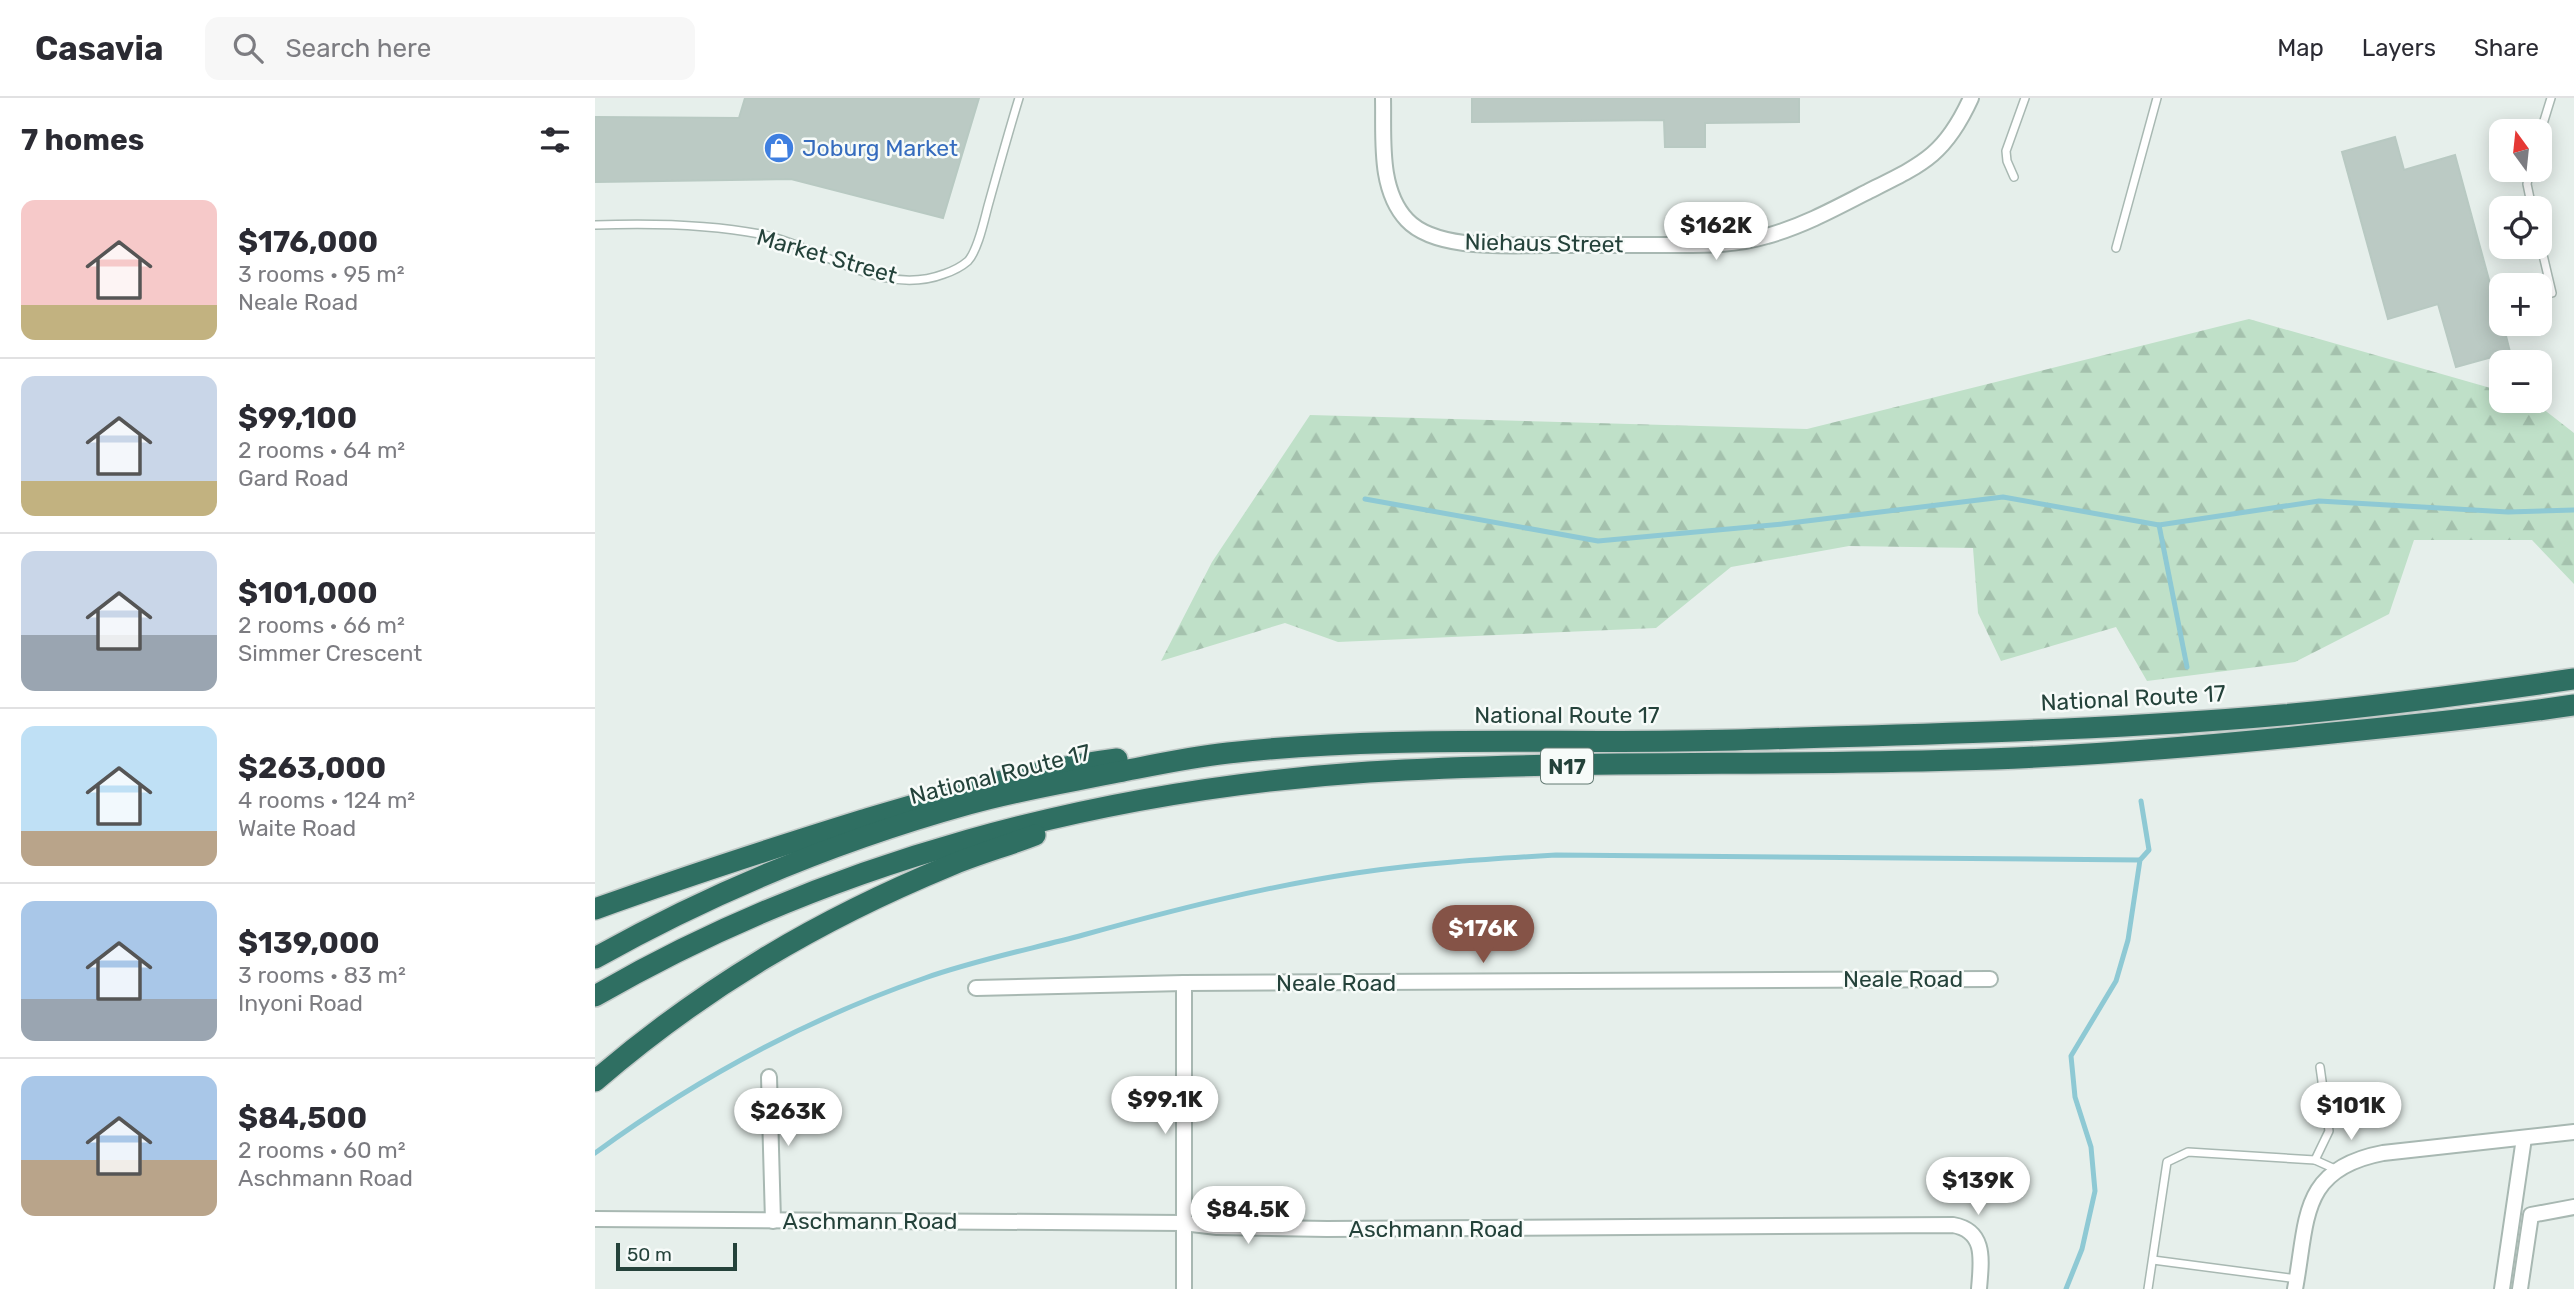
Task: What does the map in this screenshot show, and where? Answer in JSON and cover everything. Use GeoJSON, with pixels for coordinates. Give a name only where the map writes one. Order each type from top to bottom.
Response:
{"type":"FeatureCollection","features":[{"type":"Feature","properties":{"kind":"highway","name":"National Route 17"},"geometry":{"type":"LineString","coordinates":[[595,958],[746,883],[808,856],[878,833],[971,803],[1227,753],[1398,743],[1732,740],[2016,731],[2182,722],[2283,715],[2574,679]]}},
{"type":"Feature","properties":{"kind":"highway","name":"N17"},"geometry":{"type":"LineString","coordinates":[[595,996],[712,935],[835,883],[901,860],[994,833],[1102,809],[1261,783],[1365,773],[1540,767],[1947,761],[2070,755],[2238,743],[2447,722],[2574,705]]}},
{"type":"Feature","properties":{"kind":"highway"},"geometry":{"type":"LineString","coordinates":[[595,909],[815,835],[998,781],[1086,763],[1162,753],[1227,753]]}},
{"type":"Feature","properties":{"kind":"highway"},"geometry":{"type":"LineString","coordinates":[[595,1081],[679,1012],[748,966],[805,933],[950,866],[1102,809]]}},
{"type":"Feature","properties":{"kind":"street","name":"Niehaus Street"},"geometry":{"type":"LineString","coordinates":[[1383,98],[1385,166],[1389,188],[1397,206],[1407,220],[1421,232],[1471,244],[1720,244],[1750,240],[1791,229],[1922,163],[1952,135],[1971,98]]}},
{"type":"Feature","properties":{"kind":"street","name":"Neale Road"},"geometry":{"type":"LineString","coordinates":[[976,988],[1184,984],[1990,979]]}},
{"type":"Feature","properties":{"kind":"street"},"geometry":{"type":"LineString","coordinates":[[1184,984],[1184,1289]]}},
{"type":"Feature","properties":{"kind":"street"},"geometry":{"type":"LineString","coordinates":[[769,1077],[773,1221]]}},
{"type":"Feature","properties":{"kind":"street"},"geometry":{"type":"LineString","coordinates":[[2296,1284],[2309,1210],[2325,1179],[2335,1169],[2363,1157],[2383,1153],[2574,1132]]}},
{"type":"Feature","properties":{"kind":"street"},"geometry":{"type":"LineString","coordinates":[[2502,1289],[2523,1138]]}},
{"type":"Feature","properties":{"kind":"street"},"geometry":{"type":"LineString","coordinates":[[2520,1289],[2531,1214],[2574,1208]]}},
{"type":"Feature","properties":{"kind":"street","name":"Aschmann Road"},"geometry":{"type":"LineString","coordinates":[[595,1219],[1183,1223],[1217,1227],[1327,1230],[1953,1225],[1969,1231],[1979,1246],[1979,1289]]}},
{"type":"Feature","properties":{"kind":"lane","name":"Market Street"},"geometry":{"type":"LineString","coordinates":[[595,225],[693,226],[762,234],[811,250],[842,264],[893,279],[916,280],[938,276],[957,269],[969,260],[981,231],[1019,98]]}},
{"type":"Feature","properties":{"kind":"lane"},"geometry":{"type":"LineString","coordinates":[[2014,177],[2007,161],[2007,151],[2025,98]]}},
{"type":"Feature","properties":{"kind":"lane"},"geometry":{"type":"LineString","coordinates":[[2116,248],[2157,98]]}},
{"type":"Feature","properties":{"kind":"lane"},"geometry":{"type":"LineString","coordinates":[[2545,119],[2551,98]]}},
{"type":"Feature","properties":{"kind":"lane"},"geometry":{"type":"LineString","coordinates":[[2315,1160],[2329,1131],[2320,1067]]}},
{"type":"Feature","properties":{"kind":"lane"},"geometry":{"type":"LineString","coordinates":[[2148,1289],[2167,1162],[2187,1152],[2315,1160],[2335,1169]]}},
{"type":"Feature","properties":{"kind":"lane"},"geometry":{"type":"LineString","coordinates":[[2153,1260],[2296,1284]]}},
{"type":"Feature","properties":{"kind":"green space"},"geometry":{"type":"Polygon","coordinates":[[[2249,319],[2489,388],[2489,413],[2548,413],[2574,433],[2574,584],[2532,540],[2414,540],[2389,614],[2295,662],[2147,681],[2116,627],[2001,661],[1978,613],[1973,548],[1849,546],[1731,567],[1656,628],[1338,642],[1285,623],[1161,661],[1212,562],[1310,415],[1807,429],[2249,319]]]}},
{"type":"Feature","properties":{"kind":"building","name":"Joburg Market"},"geometry":{"type":"Polygon","coordinates":[[[745,98],[979,98],[943,218],[791,179],[595,182],[595,117],[739,118],[745,98]]]}},
{"type":"Feature","properties":{"kind":"building"},"geometry":{"type":"Polygon","coordinates":[[[1472,98],[1799,98],[1799,122],[1705,123],[1705,147],[1665,147],[1664,120],[1472,122],[1472,98]]]}},
{"type":"Feature","properties":{"kind":"building"},"geometry":{"type":"Polygon","coordinates":[[[2395,137],[2404,170],[2455,155],[2489,280],[2489,336],[2506,336],[2510,350],[2489,350],[2489,358],[2456,367],[2438,304],[2388,319],[2342,152],[2395,137]]]}},
{"type":"Feature","properties":{"kind":"waterway"},"geometry":{"type":"LineString","coordinates":[[1365,499],[1598,541],[1782,524],[2003,497],[2159,525],[2319,501],[2508,512],[2574,510]]}},
{"type":"Feature","properties":{"kind":"waterway"},"geometry":{"type":"LineString","coordinates":[[2159,525],[2187,667]]}},
{"type":"Feature","properties":{"kind":"waterway"},"geometry":{"type":"LineString","coordinates":[[2066,1289],[2082,1249],[2095,1191],[2091,1147],[2075,1097],[2071,1056],[2116,981],[2128,940],[2140,860],[2149,850],[2141,801]]}},
{"type":"Feature","properties":{"kind":"waterway"},"geometry":{"type":"LineString","coordinates":[[595,1153],[673,1100],[754,1053],[881,994],[984,960],[1184,908],[1287,885],[1406,867],[1556,855],[2140,860]]}},
{"type":"Feature","properties":{"kind":"place","name":"Joburg Market"},"geometry":{"type":"Point","coordinates":[779,148]}}]}
